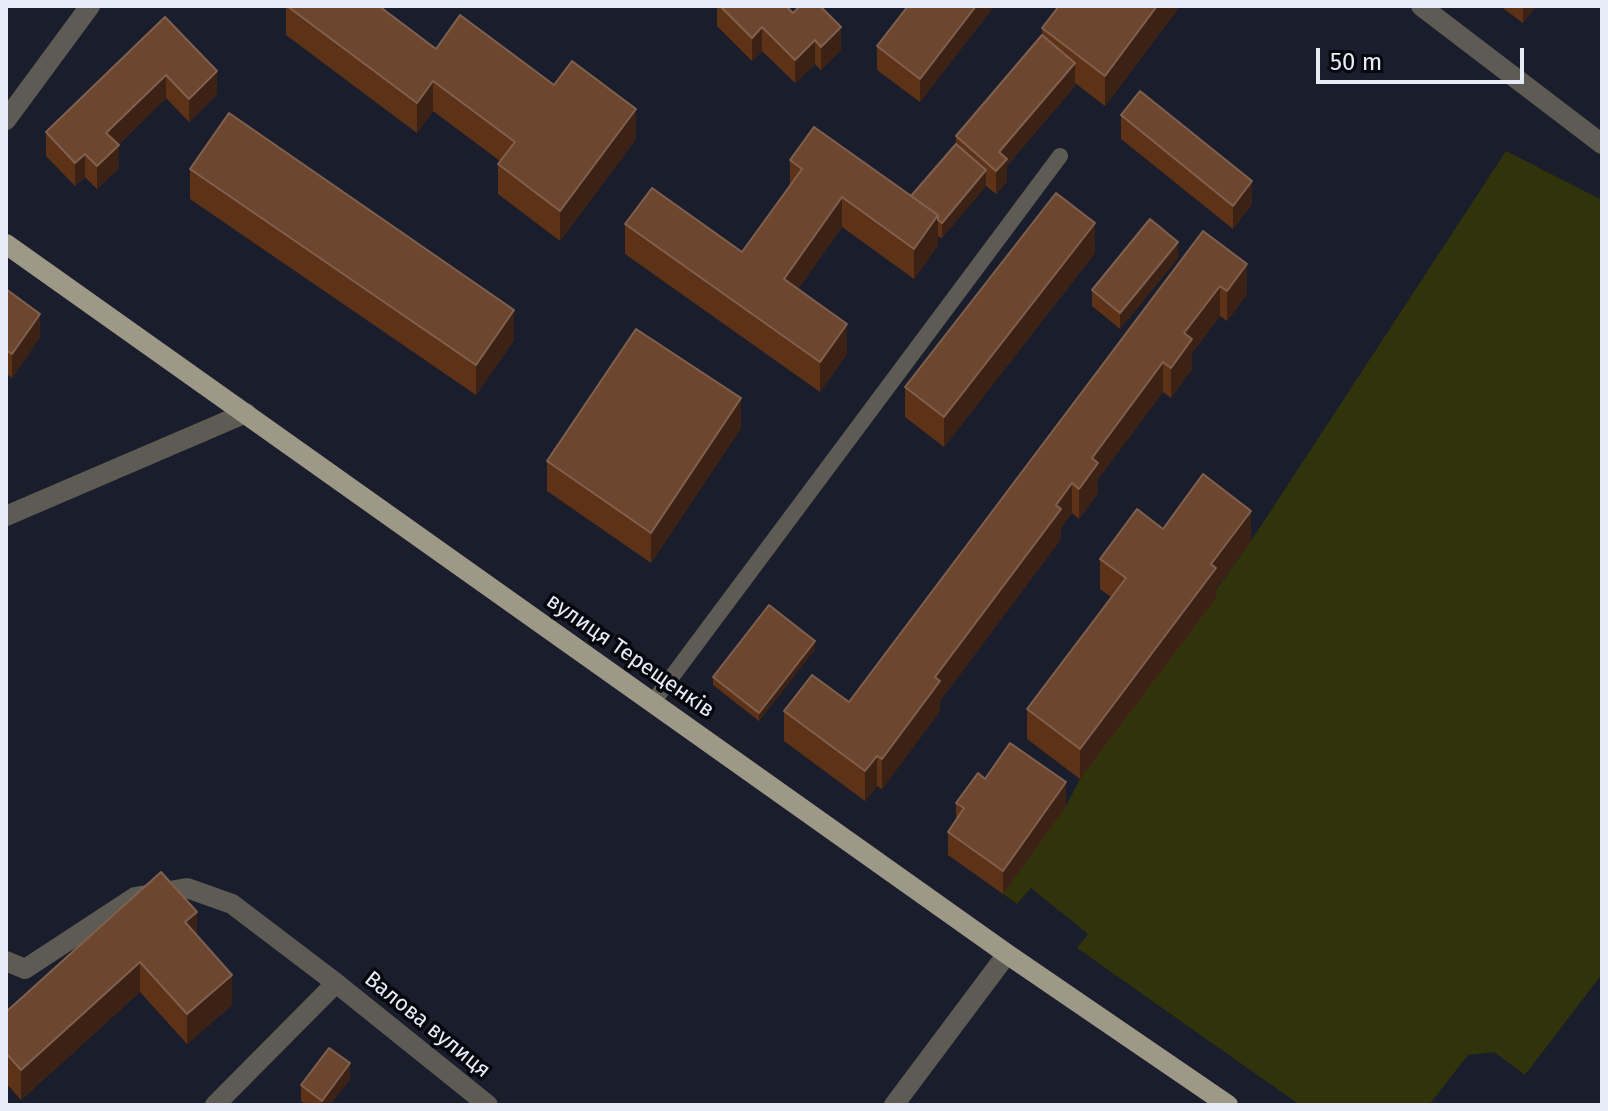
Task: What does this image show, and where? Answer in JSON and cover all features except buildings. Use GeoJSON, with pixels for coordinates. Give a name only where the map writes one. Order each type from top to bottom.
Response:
{"type":"FeatureCollection","features":[{"type":"Feature","properties":{"kind":"main road","name":"вулиця Терещенків"},"geometry":{"type":"LineString","coordinates":[[6,244],[1007,954],[1228,1105]]}},
{"type":"Feature","properties":{"kind":"street"},"geometry":{"type":"LineString","coordinates":[[6,120],[90,6]]}},
{"type":"Feature","properties":{"kind":"street"},"geometry":{"type":"LineString","coordinates":[[1421,6],[1599,137]]}},
{"type":"Feature","properties":{"kind":"street"},"geometry":{"type":"LineString","coordinates":[[6,516],[246,413]]}},
{"type":"Feature","properties":{"kind":"street","name":"Валова вулиця"},"geometry":{"type":"LineString","coordinates":[[6,961],[25,969],[135,897],[187,888],[232,904],[488,1105]]}},
{"type":"Feature","properties":{"kind":"street"},"geometry":{"type":"LineString","coordinates":[[894,1105],[1007,954]]}},
{"type":"Feature","properties":{"kind":"street"},"geometry":{"type":"LineString","coordinates":[[215,1105],[336,983]]}},
{"type":"Feature","properties":{"kind":"lane"},"geometry":{"type":"LineString","coordinates":[[653,702],[1060,156]]}},
{"type":"Feature","properties":{"kind":"green space"},"geometry":{"type":"Polygon","coordinates":[[[1506,151],[1602,200],[1602,974],[1525,1075],[1494,1052],[1468,1055],[1429,1105],[1300,1105],[1077,948],[1088,934],[1031,888],[1017,904],[1003,894],[1066,806],[1080,779],[1251,541],[1506,151]]]}}]}
